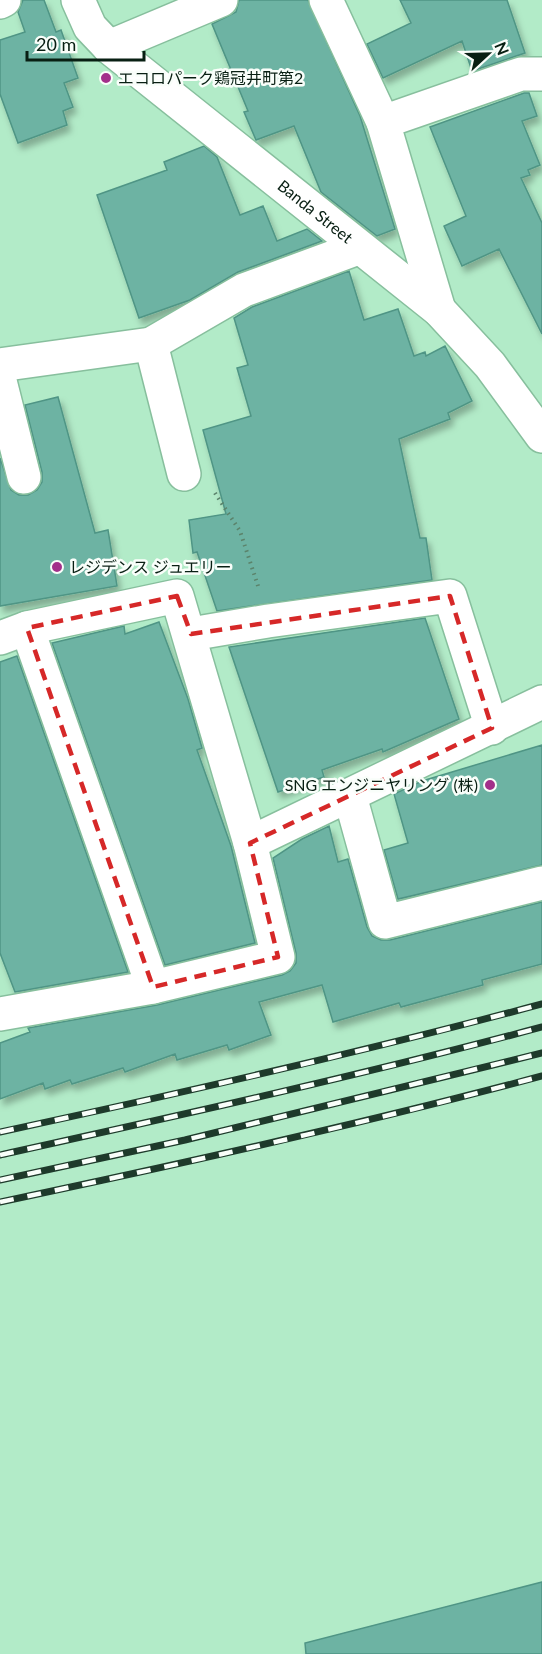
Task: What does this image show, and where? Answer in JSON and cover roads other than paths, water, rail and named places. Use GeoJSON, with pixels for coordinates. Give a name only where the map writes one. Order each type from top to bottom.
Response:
{"type":"FeatureCollection","features":[{"type":"Feature","properties":{"kind":"street"},"geometry":{"type":"LineString","coordinates":[[0,2],[4,0]]}},
{"type":"Feature","properties":{"kind":"street","name":"Banda Street"},"geometry":{"type":"LineString","coordinates":[[78,0],[90,27],[109,47],[358,248],[439,310],[490,365],[542,436]]}},
{"type":"Feature","properties":{"kind":"street"},"geometry":{"type":"LineString","coordinates":[[109,47],[221,0]]}},
{"type":"Feature","properties":{"kind":"street"},"geometry":{"type":"LineString","coordinates":[[326,0],[383,122],[439,310]]}},
{"type":"Feature","properties":{"kind":"street"},"geometry":{"type":"LineString","coordinates":[[383,122],[521,74],[542,74]]}},
{"type":"Feature","properties":{"kind":"street"},"geometry":{"type":"LineString","coordinates":[[0,364],[151,344],[244,290],[358,248]]}},
{"type":"Feature","properties":{"kind":"street"},"geometry":{"type":"LineString","coordinates":[[151,344],[184,474]]}},
{"type":"Feature","properties":{"kind":"street"},"geometry":{"type":"LineString","coordinates":[[0,381],[24,477]]}},
{"type":"Feature","properties":{"kind":"street"},"geometry":{"type":"LineString","coordinates":[[0,1014],[153,987],[278,957],[250,843],[191,634],[177,596],[14,633],[153,987]]}},
{"type":"Feature","properties":{"kind":"street"},"geometry":{"type":"LineString","coordinates":[[191,634],[268,621],[450,597],[492,728]]}},
{"type":"Feature","properties":{"kind":"street"},"geometry":{"type":"LineString","coordinates":[[250,843],[542,702]]}},
{"type":"Feature","properties":{"kind":"street"},"geometry":{"type":"LineString","coordinates":[[350,796],[385,922],[542,883]]}},
{"type":"Feature","properties":{"kind":"railway"},"geometry":{"type":"LineString","coordinates":[[0,1132],[272,1071],[542,1004]]}},
{"type":"Feature","properties":{"kind":"railway"},"geometry":{"type":"LineString","coordinates":[[0,1155],[340,1078],[542,1027]]}},
{"type":"Feature","properties":{"kind":"railway"},"geometry":{"type":"LineString","coordinates":[[0,1180],[185,1140],[542,1053]]}},
{"type":"Feature","properties":{"kind":"railway"},"geometry":{"type":"LineString","coordinates":[[0,1202],[272,1143],[542,1076]]}},
{"type":"Feature","properties":{"kind":"place","name":"エコロパーク鶏冠井町第2"},"geometry":{"type":"Point","coordinates":[106,78]}},
{"type":"Feature","properties":{"kind":"place","name":"レジデンス ジュエリー"},"geometry":{"type":"Point","coordinates":[57,567]}},
{"type":"Feature","properties":{"kind":"place","name":"SNG エンジニヤリング (株)"},"geometry":{"type":"Point","coordinates":[490,785]}}]}
